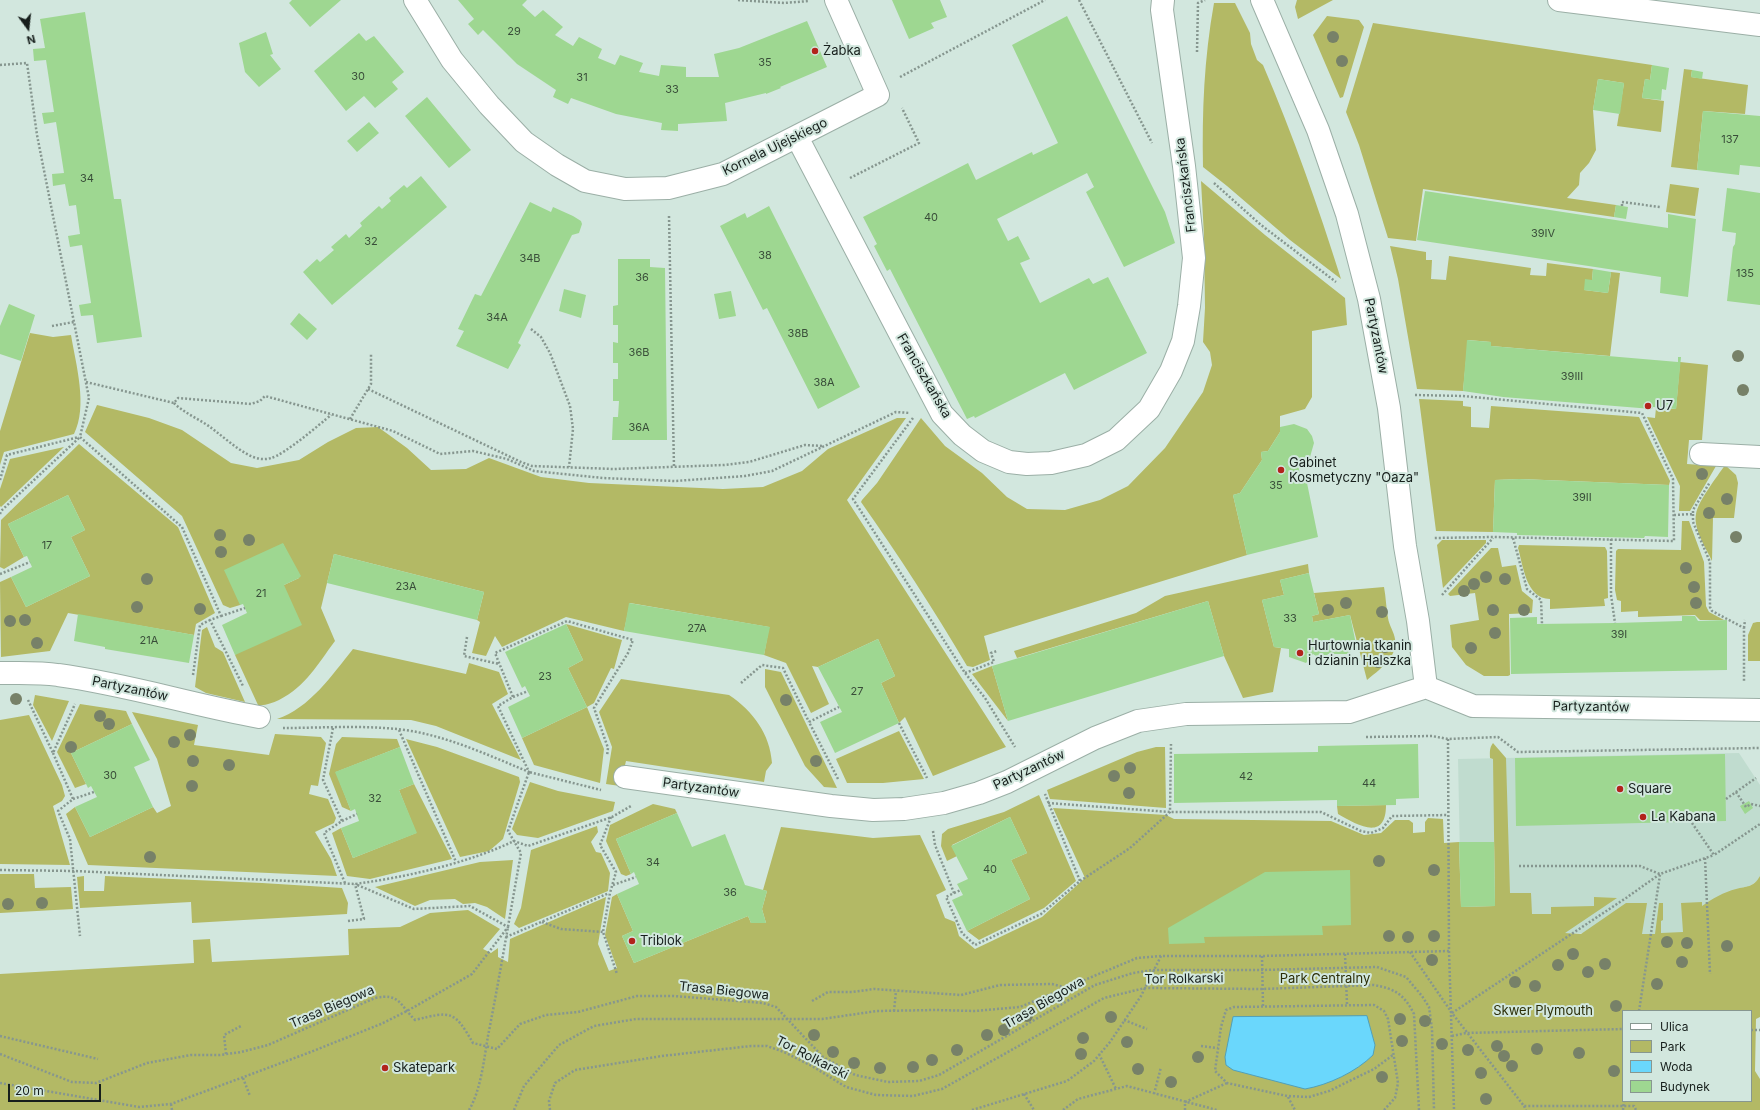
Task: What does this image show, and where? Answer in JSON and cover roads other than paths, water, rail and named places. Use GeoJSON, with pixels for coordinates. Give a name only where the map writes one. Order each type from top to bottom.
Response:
{"type":"FeatureCollection","features":[{"type":"Feature","properties":{"kind":"street","name":"Kornela Ujejskiego"},"geometry":{"type":"LineString","coordinates":[[415,0],[452,60],[489,105],[524,142],[557,166],[585,181],[624,189],[668,188],[723,174],[878,95],[836,0]]}},
{"type":"Feature","properties":{"kind":"street","name":"Franciszkańska"},"geometry":{"type":"LineString","coordinates":[[797,137],[942,414],[962,435],[983,451],[1009,462],[1027,464],[1051,463],[1086,455],[1116,440],[1149,409],[1170,372],[1183,341],[1189,306],[1194,258],[1184,171],[1162,10],[1163,0]]}},
{"type":"Feature","properties":{"kind":"street","name":"Partyzantów"},"geometry":{"type":"LineString","coordinates":[[1262,0],[1318,130],[1347,214],[1369,298],[1389,408],[1405,546],[1418,621],[1426,687]]}},
{"type":"Feature","properties":{"kind":"street"},"geometry":{"type":"LineString","coordinates":[[1559,0],[1760,25]]}},
{"type":"Feature","properties":{"kind":"street"},"geometry":{"type":"LineString","coordinates":[[1700,454],[1760,457]]}},
{"type":"Feature","properties":{"kind":"street","name":"Partyzantów"},"geometry":{"type":"LineString","coordinates":[[0,673],[57,675],[189,701],[217,709],[259,717]]}},
{"type":"Feature","properties":{"kind":"street","name":"Partyzantów"},"geometry":{"type":"LineString","coordinates":[[625,777],[831,806],[872,810],[904,809],[944,802],[979,793],[1030,771],[1095,738],[1138,721],[1186,714],[1349,712],[1426,687],[1473,706],[1760,710]]}},
{"type":"Feature","properties":{"kind":"water"},"geometry":{"type":"Polygon","coordinates":[[[1367,1016],[1375,1045],[1373,1055],[1358,1067],[1332,1081],[1305,1089],[1233,1070],[1226,1065],[1225,1057],[1233,1017],[1367,1016]]]}},
{"type":"Feature","properties":{"kind":"place","name":"Żabka"},"geometry":{"type":"Point","coordinates":[815,51]}},
{"type":"Feature","properties":{"kind":"place","name":"U7"},"geometry":{"type":"Point","coordinates":[1648,406]}},
{"type":"Feature","properties":{"kind":"place","name":"Gabinet Kosmetyczny \"Oaza\""},"geometry":{"type":"Point","coordinates":[1281,470]}},
{"type":"Feature","properties":{"kind":"place","name":"Hurtownia tkanin i dzianin Halszka"},"geometry":{"type":"Point","coordinates":[1300,653]}},
{"type":"Feature","properties":{"kind":"place","name":"Square"},"geometry":{"type":"Point","coordinates":[1620,789]}},
{"type":"Feature","properties":{"kind":"place","name":"La Kabana"},"geometry":{"type":"Point","coordinates":[1643,817]}},
{"type":"Feature","properties":{"kind":"place","name":"Triblok"},"geometry":{"type":"Point","coordinates":[632,941]}},
{"type":"Feature","properties":{"kind":"place","name":"Skatepark"},"geometry":{"type":"Point","coordinates":[385,1068]}},
{"type":"Feature","properties":{"kind":"park label","name":"Park Centralny"},"geometry":{"type":"Point","coordinates":[1325,979]}},
{"type":"Feature","properties":{"kind":"park label","name":"Skwer Plymouth"},"geometry":{"type":"Point","coordinates":[1543,1011]}}]}
